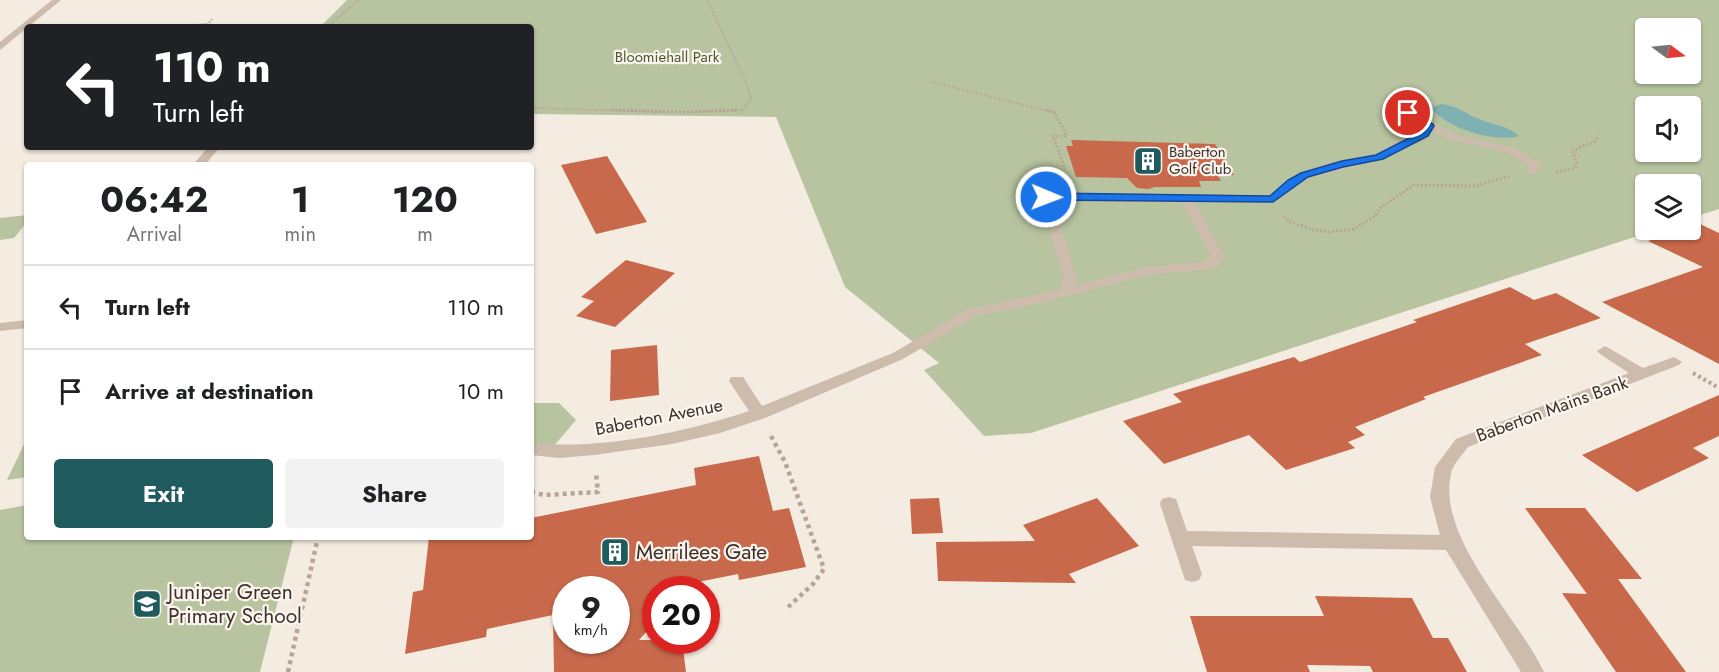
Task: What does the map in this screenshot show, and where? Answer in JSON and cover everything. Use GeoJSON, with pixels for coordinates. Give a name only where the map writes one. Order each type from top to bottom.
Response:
{"type":"FeatureCollection","features":[{"type":"Feature","properties":{"kind":"street"},"geometry":{"type":"LineString","coordinates":[[28,24],[57,0]]}},
{"type":"Feature","properties":{"kind":"street"},"geometry":{"type":"LineString","coordinates":[[0,47],[24,27]]}},
{"type":"Feature","properties":{"kind":"street"},"geometry":{"type":"LineString","coordinates":[[1408,113],[1427,130],[1510,150],[1534,164],[1533,171]]}},
{"type":"Feature","properties":{"kind":"street"},"geometry":{"type":"LineString","coordinates":[[1046,197],[1273,199],[1292,182],[1305,175],[1342,164],[1379,157],[1427,130]]}},
{"type":"Feature","properties":{"kind":"street"},"geometry":{"type":"LineString","coordinates":[[202,162],[212,150]]}},
{"type":"Feature","properties":{"kind":"street"},"geometry":{"type":"LineString","coordinates":[[1041,177],[1070,278],[1065,293]]}},
{"type":"Feature","properties":{"kind":"street","name":"Baberton Avenue"},"geometry":{"type":"LineString","coordinates":[[534,449],[559,452],[594,449],[672,438],[720,427],[759,414],[898,356],[971,313],[1065,293],[1147,271],[1207,266],[1215,262],[1218,256],[1187,199]]}},
{"type":"Feature","properties":{"kind":"street"},"geometry":{"type":"LineString","coordinates":[[0,327],[24,324]]}},
{"type":"Feature","properties":{"kind":"street","name":"Baberton Mains Bank"},"geometry":{"type":"LineString","coordinates":[[1605,351],[1643,375]]}},
{"type":"Feature","properties":{"kind":"street","name":"Baberton Mains Bank"},"geometry":{"type":"LineString","coordinates":[[1533,672],[1452,543],[1438,497],[1444,467],[1462,443],[1674,362]]}},
{"type":"Feature","properties":{"kind":"street"},"geometry":{"type":"LineString","coordinates":[[737,381],[759,414]]}},
{"type":"Feature","properties":{"kind":"street"},"geometry":{"type":"LineString","coordinates":[[1169,504],[1192,574]]}},
{"type":"Feature","properties":{"kind":"street"},"geometry":{"type":"LineString","coordinates":[[1180,538],[1452,543]]}},
{"type":"Feature","properties":{"kind":"path"},"geometry":{"type":"LineString","coordinates":[[331,24],[359,0]]}},
{"type":"Feature","properties":{"kind":"path"},"geometry":{"type":"LineString","coordinates":[[534,108],[682,112],[742,110],[752,99],[747,82],[706,0]]}},
{"type":"Feature","properties":{"kind":"path"},"geometry":{"type":"LineString","coordinates":[[208,24],[213,18]]}},
{"type":"Feature","properties":{"kind":"path"},"geometry":{"type":"LineString","coordinates":[[932,82],[1054,112],[1067,136],[1053,136],[1067,177],[1041,177]]}},
{"type":"Feature","properties":{"kind":"path"},"geometry":{"type":"LineString","coordinates":[[1273,199],[1290,222],[1314,230],[1354,229],[1375,216],[1380,208],[1414,185],[1474,186],[1533,171],[1555,173],[1575,168],[1577,164],[1573,152],[1582,146],[1594,143],[1598,135]]}},
{"type":"Feature","properties":{"kind":"path"},"geometry":{"type":"LineString","coordinates":[[759,414],[785,462],[824,569],[813,584],[786,609]]}},
{"type":"Feature","properties":{"kind":"path"},"geometry":{"type":"LineString","coordinates":[[534,493],[544,495],[598,492]]}},
{"type":"Feature","properties":{"kind":"path"},"geometry":{"type":"LineString","coordinates":[[288,672],[317,540]]}},
{"type":"Feature","properties":{"kind":"green space","name":"Bloomiehall Park"},"geometry":{"type":"Polygon","coordinates":[[[347,0],[1719,0],[1719,209],[1701,215],[1701,174],[1635,174],[1635,237],[1031,433],[984,436],[924,370],[939,363],[845,287],[776,117],[534,114],[534,24],[323,24],[347,0]]]}},
{"type":"Feature","properties":{"kind":"green space"},"geometry":{"type":"Polygon","coordinates":[[[24,215],[24,226],[14,238],[0,240],[0,218],[24,215]]]}},
{"type":"Feature","properties":{"kind":"green space"},"geometry":{"type":"Polygon","coordinates":[[[534,403],[559,403],[576,420],[546,455],[534,454],[534,403]]]}},
{"type":"Feature","properties":{"kind":"green space"},"geometry":{"type":"Polygon","coordinates":[[[24,444],[24,477],[7,480],[24,444]]]}},
{"type":"Feature","properties":{"kind":"green space","name":"Juniper Green Primary School"},"geometry":{"type":"Polygon","coordinates":[[[24,506],[24,540],[293,540],[260,672],[0,672],[0,510],[24,506]]]}},
{"type":"Feature","properties":{"kind":"water"},"geometry":{"type":"Polygon","coordinates":[[[1441,104],[1454,107],[1518,135],[1506,138],[1495,137],[1463,129],[1434,112],[1433,107],[1441,104]]]}},
{"type":"Feature","properties":{"kind":"building","name":"Baberton Golf Club"},"geometry":{"type":"Polygon","coordinates":[[[1071,140],[1215,144],[1234,175],[1218,175],[1221,181],[1199,181],[1201,187],[1148,189],[1137,188],[1127,178],[1076,177],[1066,146],[1073,146],[1071,140]]]}},
{"type":"Feature","properties":{"kind":"building"},"geometry":{"type":"Polygon","coordinates":[[[607,156],[647,222],[596,234],[561,165],[607,156]]]}},
{"type":"Feature","properties":{"kind":"building"},"geometry":{"type":"Polygon","coordinates":[[[1701,224],[1719,233],[1719,364],[1602,302],[1703,267],[1648,241],[1701,240],[1701,224]]]}},
{"type":"Feature","properties":{"kind":"building"},"geometry":{"type":"Polygon","coordinates":[[[626,260],[675,273],[615,327],[576,316],[594,301],[581,297],[626,260]]]}},
{"type":"Feature","properties":{"kind":"building"},"geometry":{"type":"Polygon","coordinates":[[[1510,287],[1534,300],[1556,293],[1601,318],[1525,344],[1542,355],[1423,397],[1426,399],[1355,427],[1365,435],[1348,442],[1355,448],[1286,470],[1249,435],[1164,464],[1123,421],[1182,402],[1173,394],[1294,357],[1300,362],[1510,287]]]}},
{"type":"Feature","properties":{"kind":"building"},"geometry":{"type":"Polygon","coordinates":[[[657,345],[659,395],[610,401],[611,350],[657,345]]]}},
{"type":"Feature","properties":{"kind":"building"},"geometry":{"type":"Polygon","coordinates":[[[1719,395],[1719,436],[1693,448],[1709,458],[1637,492],[1582,455],[1719,395]]]}},
{"type":"Feature","properties":{"kind":"building","name":"Merrilees Gate"},"geometry":{"type":"Polygon","coordinates":[[[759,456],[773,511],[789,508],[806,567],[739,580],[738,574],[720,578],[642,576],[642,637],[639,640],[642,640],[642,654],[684,654],[686,672],[554,672],[554,654],[630,654],[630,576],[552,576],[552,615],[487,629],[486,637],[405,654],[413,592],[423,590],[429,540],[534,540],[534,517],[696,485],[694,468],[759,456]]]}},
{"type":"Feature","properties":{"kind":"building"},"geometry":{"type":"Polygon","coordinates":[[[939,498],[943,533],[912,534],[910,499],[939,498]]]}},
{"type":"Feature","properties":{"kind":"building"},"geometry":{"type":"Polygon","coordinates":[[[1097,498],[1139,546],[1069,574],[1076,583],[938,581],[936,542],[1035,541],[1023,525],[1097,498]]]}},
{"type":"Feature","properties":{"kind":"building"},"geometry":{"type":"Polygon","coordinates":[[[1525,508],[1585,508],[1642,579],[1618,579],[1686,672],[1616,672],[1562,593],[1587,594],[1525,508]]]}},
{"type":"Feature","properties":{"kind":"building"},"geometry":{"type":"Polygon","coordinates":[[[1315,596],[1412,598],[1433,638],[1448,638],[1467,672],[1373,672],[1370,666],[1307,665],[1310,672],[1207,672],[1190,616],[1324,616],[1315,596]]]}},
{"type":"Feature","properties":{"kind":"place","name":"Baberton Golf Club"},"geometry":{"type":"Point","coordinates":[1148,161]}},
{"type":"Feature","properties":{"kind":"place","name":"Merrilees Gate"},"geometry":{"type":"Point","coordinates":[615,552]}},
{"type":"Feature","properties":{"kind":"place","name":"Juniper Green Primary School"},"geometry":{"type":"Point","coordinates":[147,604]}},
{"type":"Feature","properties":{"kind":"route"},"geometry":{"type":"LineString","coordinates":[[1046,197],[1273,199],[1292,182],[1305,175],[1342,164],[1363,162],[1379,157],[1425,134],[1429,126],[1408,113]]}}]}
